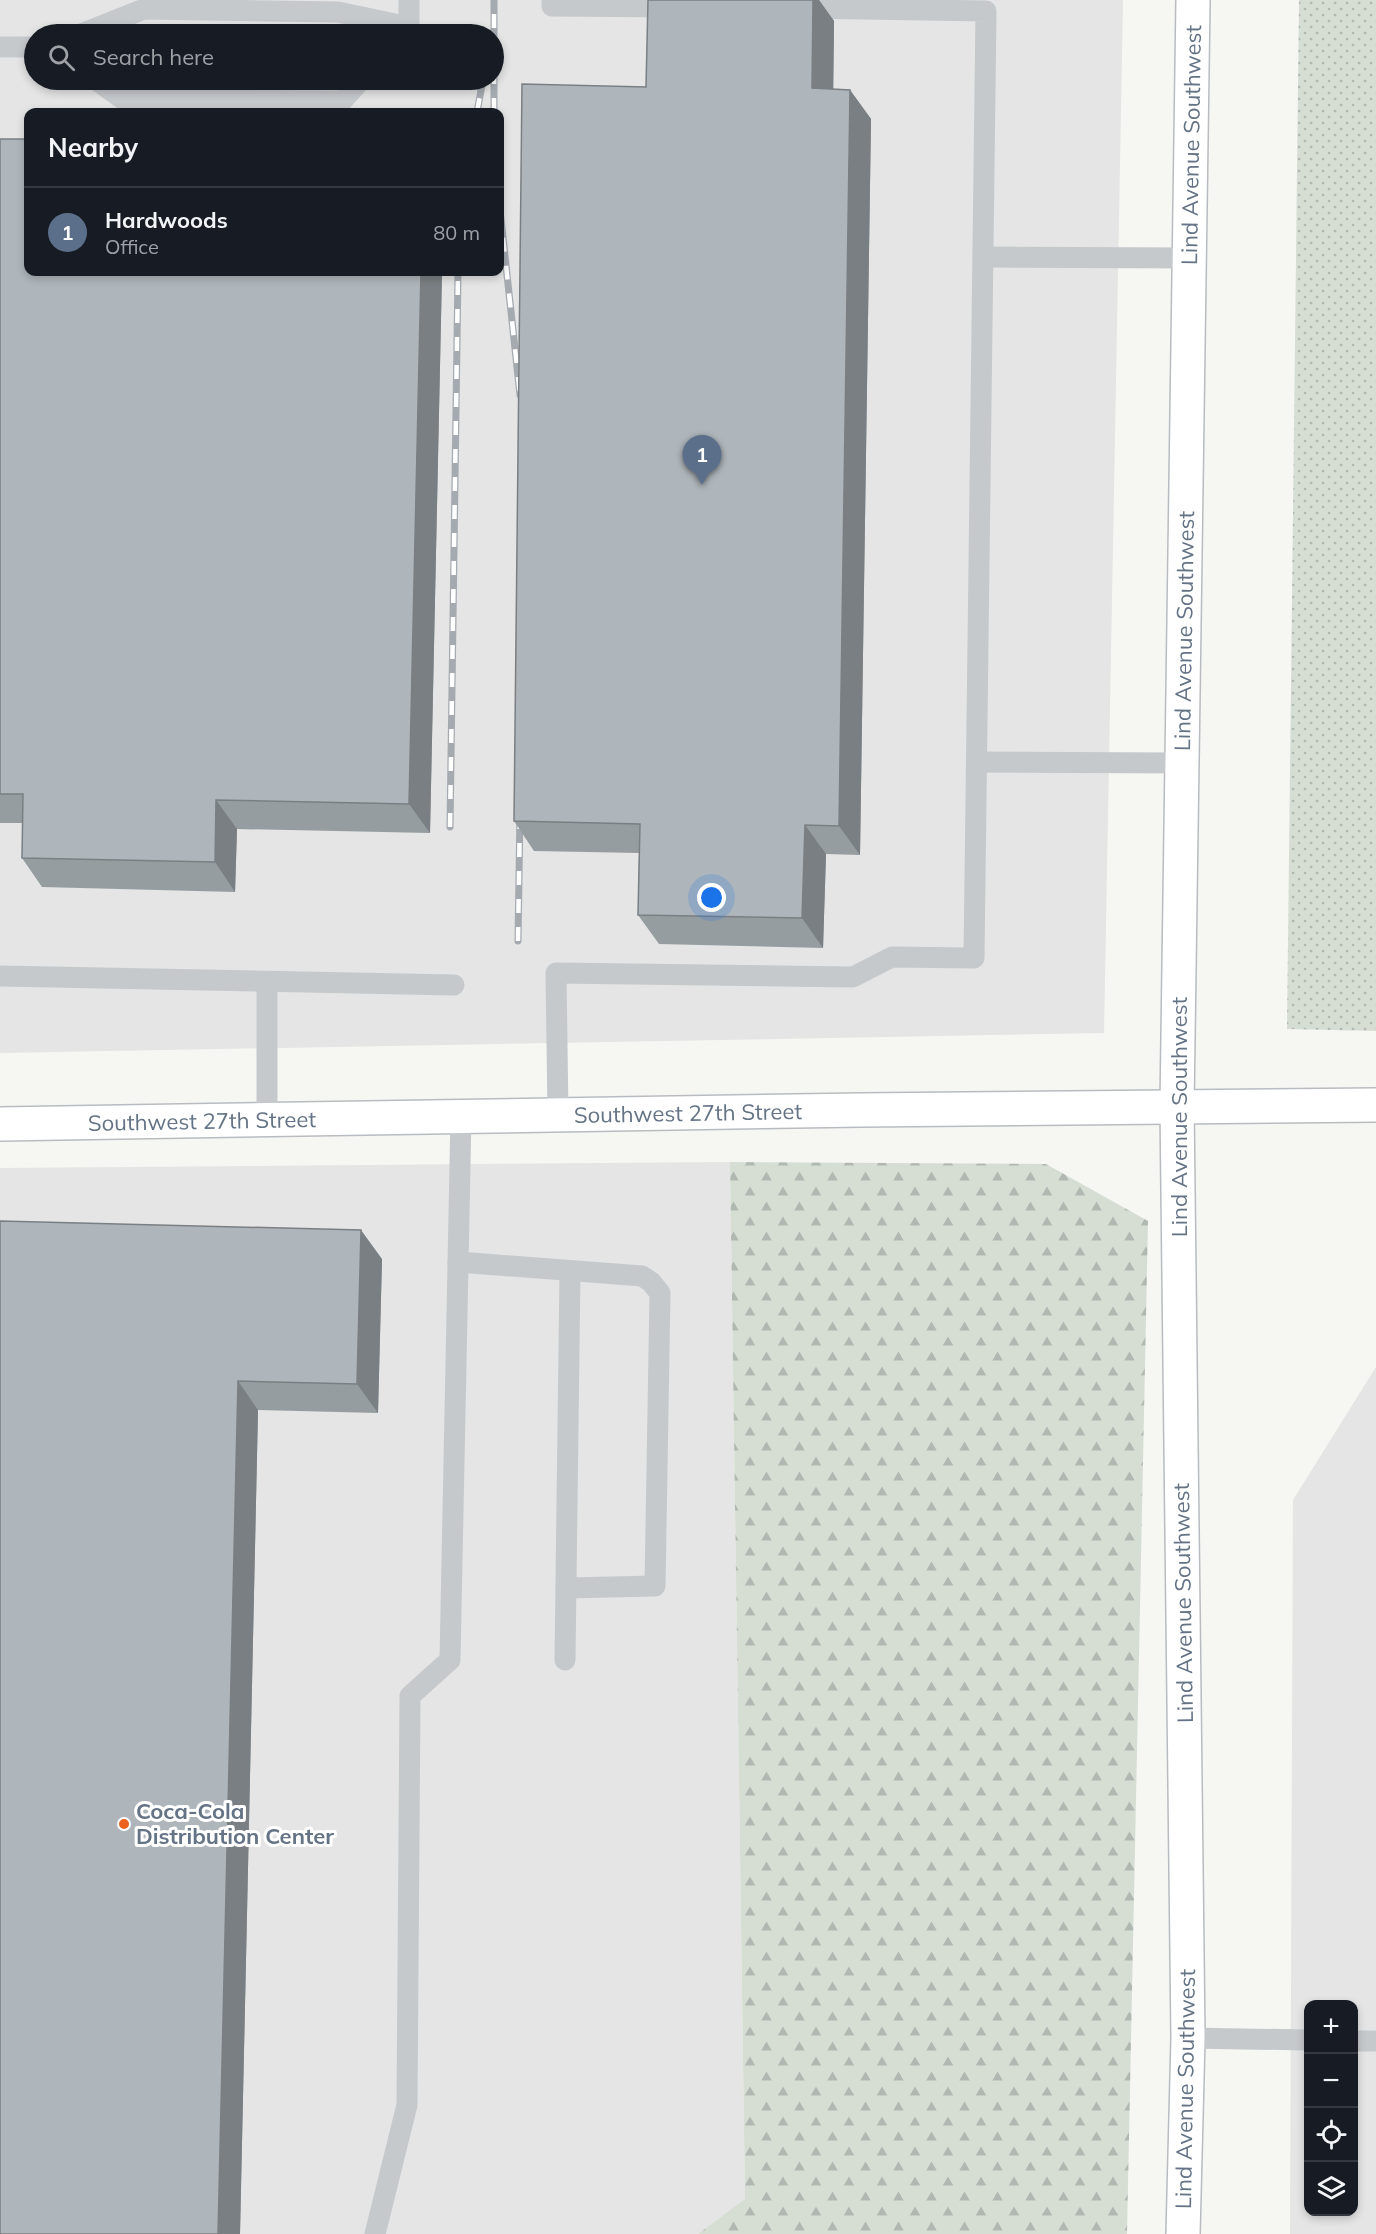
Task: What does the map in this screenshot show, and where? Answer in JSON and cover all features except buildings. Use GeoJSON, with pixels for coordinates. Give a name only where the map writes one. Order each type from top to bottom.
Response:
{"type":"FeatureCollection","features":[{"type":"Feature","properties":{"kind":"main road","name":"Lind Avenue Southwest"},"geometry":{"type":"LineString","coordinates":[[1183,2234],[1188,2038],[1178,1106],[1193,0]]}},
{"type":"Feature","properties":{"kind":"main road","name":"Southwest 27th Street"},"geometry":{"type":"LineString","coordinates":[[0,1124],[1376,1105]]}},
{"type":"Feature","properties":{"kind":"lane"},"geometry":{"type":"LineString","coordinates":[[407,24],[409,0]]}},
{"type":"Feature","properties":{"kind":"lane"},"geometry":{"type":"LineString","coordinates":[[552,0],[552,6],[693,7]]}},
{"type":"Feature","properties":{"kind":"lane"},"geometry":{"type":"LineString","coordinates":[[558,1115],[556,973],[853,977],[892,957],[974,958],[986,10],[775,8]]}},
{"type":"Feature","properties":{"kind":"lane"},"geometry":{"type":"LineString","coordinates":[[106,24],[144,9],[338,12],[381,24]]}},
{"type":"Feature","properties":{"kind":"lane"},"geometry":{"type":"LineString","coordinates":[[0,47],[24,47]]}},
{"type":"Feature","properties":{"kind":"lane"},"geometry":{"type":"LineString","coordinates":[[110,90],[124,100],[342,101],[352,90]]}},
{"type":"Feature","properties":{"kind":"lane"},"geometry":{"type":"LineString","coordinates":[[983,257],[1190,258]]}},
{"type":"Feature","properties":{"kind":"lane"},"geometry":{"type":"LineString","coordinates":[[977,762],[1182,763]]}},
{"type":"Feature","properties":{"kind":"lane"},"geometry":{"type":"LineString","coordinates":[[0,976],[454,985]]}},
{"type":"Feature","properties":{"kind":"lane"},"geometry":{"type":"LineString","coordinates":[[267,981],[267,1120]]}},
{"type":"Feature","properties":{"kind":"lane"},"geometry":{"type":"LineString","coordinates":[[375,2234],[407,2105],[410,1696],[450,1660],[461,1116]]}},
{"type":"Feature","properties":{"kind":"lane"},"geometry":{"type":"LineString","coordinates":[[458,1262],[642,1276],[651,1282],[660,1293],[655,1586],[566,1588]]}},
{"type":"Feature","properties":{"kind":"lane"},"geometry":{"type":"LineString","coordinates":[[565,1660],[570,1271]]}},
{"type":"Feature","properties":{"kind":"lane"},"geometry":{"type":"LineString","coordinates":[[1188,2038],[1304,2040]]}},
{"type":"Feature","properties":{"kind":"lane"},"geometry":{"type":"LineString","coordinates":[[1358,2041],[1376,2041]]}},
{"type":"Feature","properties":{"kind":"shaded area"},"geometry":{"type":"Polygon","coordinates":[[[0,0],[1123,0],[1104,1033],[0,1053],[0,0]]]}},
{"type":"Feature","properties":{"kind":"shaded area"},"geometry":{"type":"Polygon","coordinates":[[[730,1162],[745,2200],[698,2234],[0,2234],[0,1168],[730,1162]]]}},
{"type":"Feature","properties":{"kind":"shaded area"},"geometry":{"type":"Polygon","coordinates":[[[1376,1367],[1376,2234],[1290,2234],[1293,1500],[1376,1367]]]}},
{"type":"Feature","properties":{"kind":"green space"},"geometry":{"type":"Polygon","coordinates":[[[1299,0],[1376,0],[1376,1031],[1287,1029],[1299,0]]]}},
{"type":"Feature","properties":{"kind":"green space"},"geometry":{"type":"Polygon","coordinates":[[[730,1162],[1046,1164],[1148,1221],[1127,2234],[698,2234],[745,2199],[730,1162]]]}},
{"type":"Feature","properties":{"kind":"railway"},"geometry":{"type":"LineString","coordinates":[[494,0],[494,24]]}},
{"type":"Feature","properties":{"kind":"railway"},"geometry":{"type":"LineString","coordinates":[[478,108],[481,90]]}},
{"type":"Feature","properties":{"kind":"railway"},"geometry":{"type":"LineString","coordinates":[[494,90],[494,108]]}},
{"type":"Feature","properties":{"kind":"railway"},"geometry":{"type":"LineString","coordinates":[[504,247],[520,395]]}},
{"type":"Feature","properties":{"kind":"railway"},"geometry":{"type":"LineString","coordinates":[[450,827],[458,276]]}},
{"type":"Feature","properties":{"kind":"railway"},"geometry":{"type":"LineString","coordinates":[[518,941],[520,812]]}},
{"type":"Feature","properties":{"kind":"place","name":"Hardwoods"},"geometry":{"type":"Point","coordinates":[702,485]}},
{"type":"Feature","properties":{"kind":"place","name":"Coca-Cola Distribution Center"},"geometry":{"type":"Point","coordinates":[124,1824]}}]}
